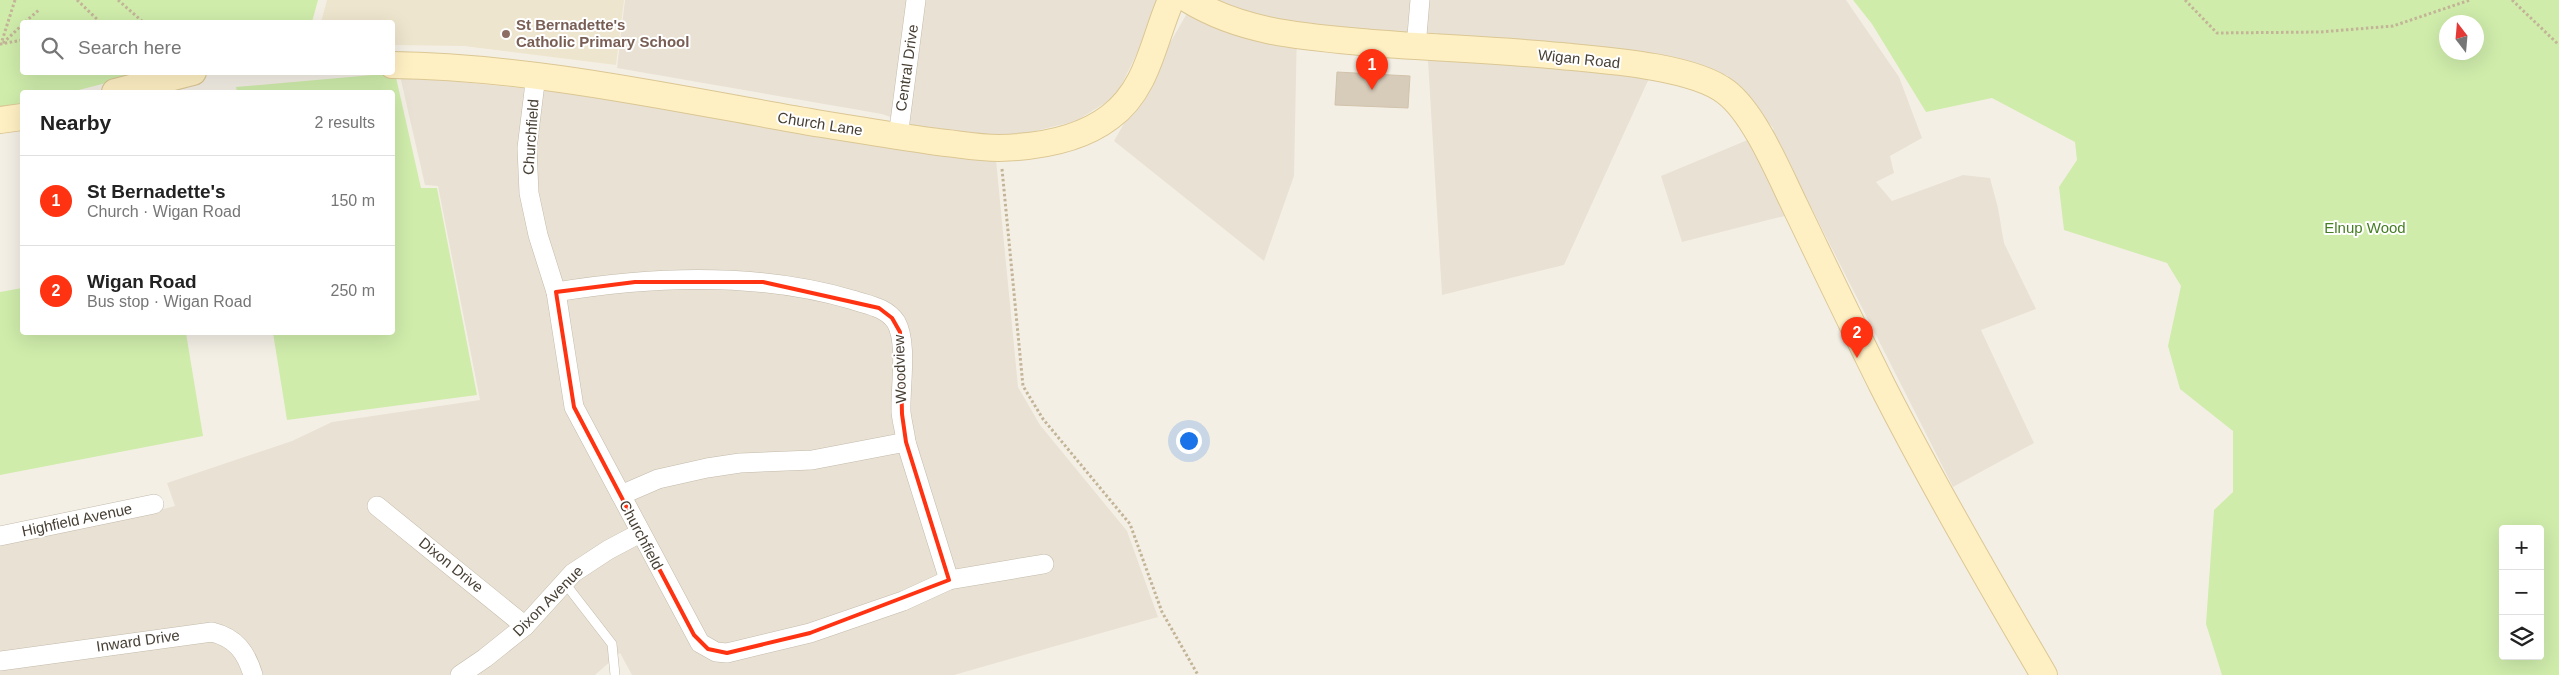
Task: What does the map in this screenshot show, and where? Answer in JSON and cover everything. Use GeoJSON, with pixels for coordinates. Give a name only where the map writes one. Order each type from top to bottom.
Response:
{"type":"FeatureCollection","features":[{"type":"Feature","properties":{"kind":"main road","name":"Church Lane"},"geometry":{"type":"LineString","coordinates":[[395,65],[454,66],[536,75],[898,137],[1000,148],[1041,144],[1073,136],[1096,126],[1122,108],[1144,76],[1171,0]]}},
{"type":"Feature","properties":{"kind":"main road","name":"Wigan Road"},"geometry":{"type":"LineString","coordinates":[[1190,0],[1231,20],[1274,33],[1416,46],[1560,56],[1672,71],[1693,76],[1716,85],[1739,103],[1775,164],[1884,388],[1955,522],[2044,675]]}},
{"type":"Feature","properties":{"kind":"main road"},"geometry":{"type":"LineString","coordinates":[[123,90],[181,75]]}},
{"type":"Feature","properties":{"kind":"main road"},"geometry":{"type":"LineString","coordinates":[[0,120],[20,117]]}},
{"type":"Feature","properties":{"kind":"street","name":"Central Drive"},"geometry":{"type":"LineString","coordinates":[[898,137],[916,0]]}},
{"type":"Feature","properties":{"kind":"street"},"geometry":{"type":"LineString","coordinates":[[1416,46],[1420,0]]}},
{"type":"Feature","properties":{"kind":"street","name":"Churchfield"},"geometry":{"type":"LineString","coordinates":[[536,75],[527,148],[527,177],[536,226],[556,292],[574,407],[694,635],[700,643],[716,652],[727,653],[810,633],[903,601],[949,580],[1044,564]]}},
{"type":"Feature","properties":{"kind":"street","name":"Woodview"},"geometry":{"type":"LineString","coordinates":[[556,292],[635,282],[702,280],[763,282],[839,296],[879,308],[892,318],[900,332],[902,414],[906,442],[949,580]]}},
{"type":"Feature","properties":{"kind":"street"},"geometry":{"type":"LineString","coordinates":[[621,496],[658,479],[707,468],[740,463],[812,460],[906,442]]}},
{"type":"Feature","properties":{"kind":"street","name":"Highfield Avenue"},"geometry":{"type":"LineString","coordinates":[[0,536],[154,504]]}},
{"type":"Feature","properties":{"kind":"street","name":"Dixon Drive"},"geometry":{"type":"LineString","coordinates":[[376,507],[525,626]]}},
{"type":"Feature","properties":{"kind":"street","name":"Dixon Avenue"},"geometry":{"type":"LineString","coordinates":[[460,675],[525,626],[573,573],[590,561],[640,533]]}},
{"type":"Feature","properties":{"kind":"street","name":"Inward Drive"},"geometry":{"type":"LineString","coordinates":[[0,661],[212,632],[222,634],[239,645],[245,653],[253,675]]}},
{"type":"Feature","properties":{"kind":"lane"},"geometry":{"type":"LineString","coordinates":[[564,582],[612,644],[615,675]]}},
{"type":"Feature","properties":{"kind":"path"},"geometry":{"type":"LineString","coordinates":[[1,45],[15,0]]}},
{"type":"Feature","properties":{"kind":"path"},"geometry":{"type":"LineString","coordinates":[[77,0],[98,20]]}},
{"type":"Feature","properties":{"kind":"path"},"geometry":{"type":"LineString","coordinates":[[118,0],[141,20]]}},
{"type":"Feature","properties":{"kind":"path"},"geometry":{"type":"LineString","coordinates":[[2185,0],[2217,33],[2320,32],[2393,26],[2470,0]]}},
{"type":"Feature","properties":{"kind":"path"},"geometry":{"type":"LineString","coordinates":[[2512,0],[2559,45]]}},
{"type":"Feature","properties":{"kind":"path"},"geometry":{"type":"LineString","coordinates":[[28,20],[40,9]]}},
{"type":"Feature","properties":{"kind":"path"},"geometry":{"type":"LineString","coordinates":[[1,45],[20,28]]}},
{"type":"Feature","properties":{"kind":"path"},"geometry":{"type":"LineString","coordinates":[[1,45],[20,40]]}},
{"type":"Feature","properties":{"kind":"path"},"geometry":{"type":"LineString","coordinates":[[1000,148],[1023,386],[1043,419],[1130,524],[1162,612],[1198,675]]}},
{"type":"Feature","properties":{"kind":"highlighted area"},"geometry":{"type":"Polygon","coordinates":[[[635,282],[763,282],[879,308],[892,318],[900,332],[902,414],[906,442],[949,580],[810,633],[727,653],[708,649],[694,635],[574,407],[556,292],[635,282]]]}},
{"type":"Feature","properties":{"kind":"shaded area","name":"St Bernadette's Catholic Primary School"},"geometry":{"type":"Polygon","coordinates":[[[327,0],[624,0],[616,65],[464,46],[395,45],[395,20],[322,20],[327,0]]]}},
{"type":"Feature","properties":{"kind":"shaded area"},"geometry":{"type":"Polygon","coordinates":[[[625,0],[1163,0],[1116,96],[1076,121],[986,143],[924,129],[882,114],[617,68],[625,0]]]}},
{"type":"Feature","properties":{"kind":"shaded area"},"geometry":{"type":"Polygon","coordinates":[[[1188,0],[1846,0],[1899,77],[1922,138],[1890,156],[1894,173],[1876,182],[1892,201],[1963,175],[1990,178],[1998,208],[2004,243],[2036,309],[1981,330],[2034,443],[1953,487],[1812,209],[1682,242],[1661,176],[1774,129],[1727,75],[1656,63],[1564,265],[1442,295],[1428,61],[1438,33],[1297,29],[1294,176],[1264,261],[1114,141],[1186,15],[1188,0]]]}},
{"type":"Feature","properties":{"kind":"shaded area"},"geometry":{"type":"Polygon","coordinates":[[[400,76],[571,93],[876,145],[996,160],[1018,387],[1040,425],[1127,531],[1158,617],[954,675],[632,675],[620,653],[595,675],[0,675],[0,543],[136,516],[175,506],[167,483],[292,441],[332,422],[480,400],[438,186],[425,185],[400,76]]]}},
{"type":"Feature","properties":{"kind":"green space"},"geometry":{"type":"Polygon","coordinates":[[[0,0],[318,0],[313,20],[20,20],[20,75],[137,75],[79,90],[20,90],[20,106],[0,107],[0,0]]]}},
{"type":"Feature","properties":{"kind":"green space","name":"Elnup Wood"},"geometry":{"type":"Polygon","coordinates":[[[1853,0],[2559,0],[2559,675],[2222,675],[2206,624],[2214,510],[2233,492],[2233,431],[2180,389],[2168,346],[2181,286],[2167,263],[2064,230],[2059,187],[2077,160],[2075,142],[1992,98],[1926,112],[1872,24],[1853,0]]]}},
{"type":"Feature","properties":{"kind":"green space"},"geometry":{"type":"Polygon","coordinates":[[[395,73],[421,188],[437,188],[477,395],[287,420],[273,335],[395,335],[395,90],[237,90],[236,87],[372,75],[395,75],[395,73]]]}},
{"type":"Feature","properties":{"kind":"green space"},"geometry":{"type":"Polygon","coordinates":[[[20,288],[20,335],[186,335],[203,436],[0,475],[0,292],[20,288]]]}},
{"type":"Feature","properties":{"kind":"building"},"geometry":{"type":"Polygon","coordinates":[[[1337,72],[1410,76],[1408,108],[1335,105],[1337,72]]]}},
{"type":"Feature","properties":{"kind":"place","name":"St Bernadette's Catholic Primary School"},"geometry":{"type":"Point","coordinates":[506,34]}},
{"type":"Feature","properties":{"kind":"place","name":"St Bernadette's"},"geometry":{"type":"Point","coordinates":[1372,90]}},
{"type":"Feature","properties":{"kind":"place","name":"Wigan Road"},"geometry":{"type":"Point","coordinates":[1857,358]}}]}
